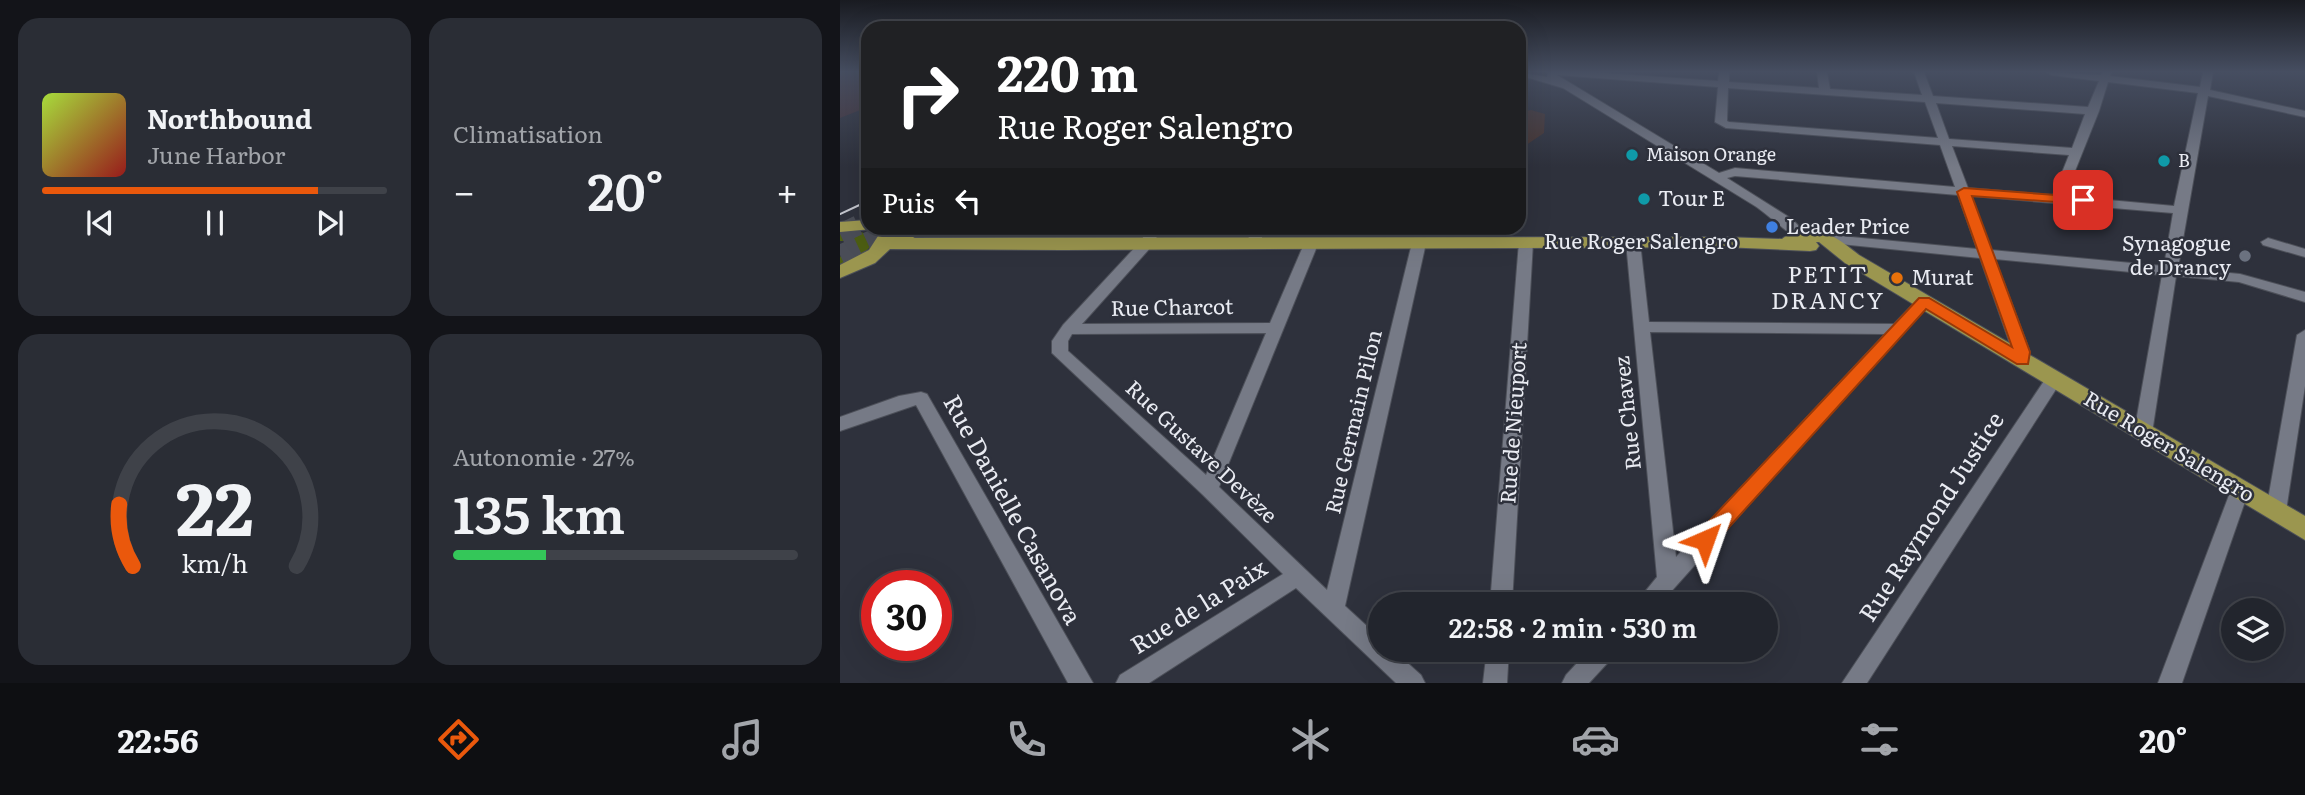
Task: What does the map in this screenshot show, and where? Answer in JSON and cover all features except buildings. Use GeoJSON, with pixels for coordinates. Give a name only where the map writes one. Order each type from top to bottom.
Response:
{"type":"FeatureCollection","features":[{"type":"Feature","properties":{"kind":"main road"},"geometry":{"type":"LineString","coordinates":[[843,227],[861,217]]}},
{"type":"Feature","properties":{"kind":"main road"},"geometry":{"type":"LineString","coordinates":[[843,227],[861,226]]}},
{"type":"Feature","properties":{"kind":"main road","name":"Rue Roger Salengro"},"geometry":{"type":"LineString","coordinates":[[840,272],[881,241],[920,236],[1146,244],[1256,236],[1311,244],[1818,240],[2305,529]]}},
{"type":"Feature","properties":{"kind":"street"},"geometry":{"type":"LineString","coordinates":[[1596,104],[1818,240]]}},
{"type":"Feature","properties":{"kind":"street"},"geometry":{"type":"LineString","coordinates":[[1723,104],[1722,124],[2075,152]]}},
{"type":"Feature","properties":{"kind":"street"},"geometry":{"type":"LineString","coordinates":[[1931,104],[2023,360]]}},
{"type":"Feature","properties":{"kind":"street"},"geometry":{"type":"LineString","coordinates":[[1996,104],[2094,111]]}},
{"type":"Feature","properties":{"kind":"street"},"geometry":{"type":"LineString","coordinates":[[2058,198],[2096,104]]}},
{"type":"Feature","properties":{"kind":"street"},"geometry":{"type":"LineString","coordinates":[[2143,433],[2201,104]]}},
{"type":"Feature","properties":{"kind":"street"},"geometry":{"type":"LineString","coordinates":[[2260,104],[2305,114]]}},
{"type":"Feature","properties":{"kind":"street"},"geometry":{"type":"LineString","coordinates":[[1717,177],[1735,172],[2180,210]]}},
{"type":"Feature","properties":{"kind":"street"},"geometry":{"type":"LineString","coordinates":[[1068,329],[1146,244],[1151,235]]}},
{"type":"Feature","properties":{"kind":"street"},"geometry":{"type":"LineString","coordinates":[[1776,242],[1785,236],[2240,278],[2305,297]]}},
{"type":"Feature","properties":{"kind":"street","name":"Rue de Nieuport"},"geometry":{"type":"LineString","coordinates":[[1502,592],[1526,242]]}},
{"type":"Feature","properties":{"kind":"street","name":"Rue Chavez"},"geometry":{"type":"LineString","coordinates":[[1633,242],[1668,580]]}},
{"type":"Feature","properties":{"kind":"street"},"geometry":{"type":"LineString","coordinates":[[2269,242],[2305,253]]}},
{"type":"Feature","properties":{"kind":"street","name":"Rue Germain Pilon"},"geometry":{"type":"LineString","coordinates":[[1333,610],[1419,243]]}},
{"type":"Feature","properties":{"kind":"street"},"geometry":{"type":"LineString","coordinates":[[1209,489],[1311,244]]}},
{"type":"Feature","properties":{"kind":"street"},"geometry":{"type":"LineString","coordinates":[[1657,592],[1924,302]]}},
{"type":"Feature","properties":{"kind":"street"},"geometry":{"type":"LineString","coordinates":[[1642,327],[1899,329]]}},
{"type":"Feature","properties":{"kind":"street","name":"Rue Charcot"},"geometry":{"type":"LineString","coordinates":[[1068,329],[1276,328]]}},
{"type":"Feature","properties":{"kind":"street","name":"Rue Gustave Devèze"},"geometry":{"type":"LineString","coordinates":[[1068,329],[1060,341],[1060,353],[1209,489],[1333,610],[1413,683]]}},
{"type":"Feature","properties":{"kind":"street"},"geometry":{"type":"LineString","coordinates":[[2276,511],[2305,335]]}},
{"type":"Feature","properties":{"kind":"street","name":"Rue Raymond Justice"},"geometry":{"type":"LineString","coordinates":[[1854,683],[2054,379]]}},
{"type":"Feature","properties":{"kind":"street","name":"Rue Danielle Casanova"},"geometry":{"type":"LineString","coordinates":[[840,424],[905,400],[921,398],[1081,683]]}},
{"type":"Feature","properties":{"kind":"street"},"geometry":{"type":"LineString","coordinates":[[2170,683],[2240,490]]}},
{"type":"Feature","properties":{"kind":"street","name":"Rue de la Paix"},"geometry":{"type":"LineString","coordinates":[[1128,683],[1298,576]]}},
{"type":"Feature","properties":{"kind":"street"},"geometry":{"type":"LineString","coordinates":[[1495,683],[1497,662]]}},
{"type":"Feature","properties":{"kind":"street"},"geometry":{"type":"LineString","coordinates":[[1574,683],[1593,662]]}},
{"type":"Feature","properties":{"kind":"shaded area"},"geometry":{"type":"Polygon","coordinates":[[[840,104],[861,104],[861,110],[840,118],[840,104]]]}},
{"type":"Feature","properties":{"kind":"shaded area"},"geometry":{"type":"Polygon","coordinates":[[[1526,111],[1545,114],[1544,133],[1526,145],[1526,111]]]}},
{"type":"Feature","properties":{"kind":"shaded area"},"geometry":{"type":"Polygon","coordinates":[[[1162,235],[1257,235],[1163,236],[1162,235]]]}},
{"type":"Feature","properties":{"kind":"green space"},"geometry":{"type":"Polygon","coordinates":[[[858,231],[861,235],[872,236],[872,245],[864,253],[840,266],[840,257],[853,245],[849,241],[840,241],[840,233],[858,231]]]}},
{"type":"Feature","properties":{"kind":"tunnel"},"geometry":{"type":"LineString","coordinates":[[840,234],[861,224]]}},
{"type":"Feature","properties":{"kind":"tunnel"},"geometry":{"type":"LineString","coordinates":[[840,255],[883,235]]}},
{"type":"Feature","properties":{"kind":"tram line"},"geometry":{"type":"LineString","coordinates":[[840,214],[861,204]]}},
{"type":"Feature","properties":{"kind":"place","name":"Maison Orange"},"geometry":{"type":"Point","coordinates":[1632,155]}},
{"type":"Feature","properties":{"kind":"place","name":"B"},"geometry":{"type":"Point","coordinates":[2164,161]}},
{"type":"Feature","properties":{"kind":"place","name":"Tour E"},"geometry":{"type":"Point","coordinates":[1644,199]}},
{"type":"Feature","properties":{"kind":"place","name":"Leader Price"},"geometry":{"type":"Point","coordinates":[1772,227]}},
{"type":"Feature","properties":{"kind":"place","name":"Synagogue de Drancy"},"geometry":{"type":"Point","coordinates":[2245,256]}},
{"type":"Feature","properties":{"kind":"place","name":"Murat"},"geometry":{"type":"Point","coordinates":[1897,278]}},
{"type":"Feature","properties":{"kind":"district","name":"PETIT DRANCY"},"geometry":{"type":"Point","coordinates":[1828,288]}},
{"type":"Feature","properties":{"kind":"route"},"geometry":{"type":"LineString","coordinates":[[1705,540],[1924,302],[2023,360],[1964,192],[2083,200]]}}]}
